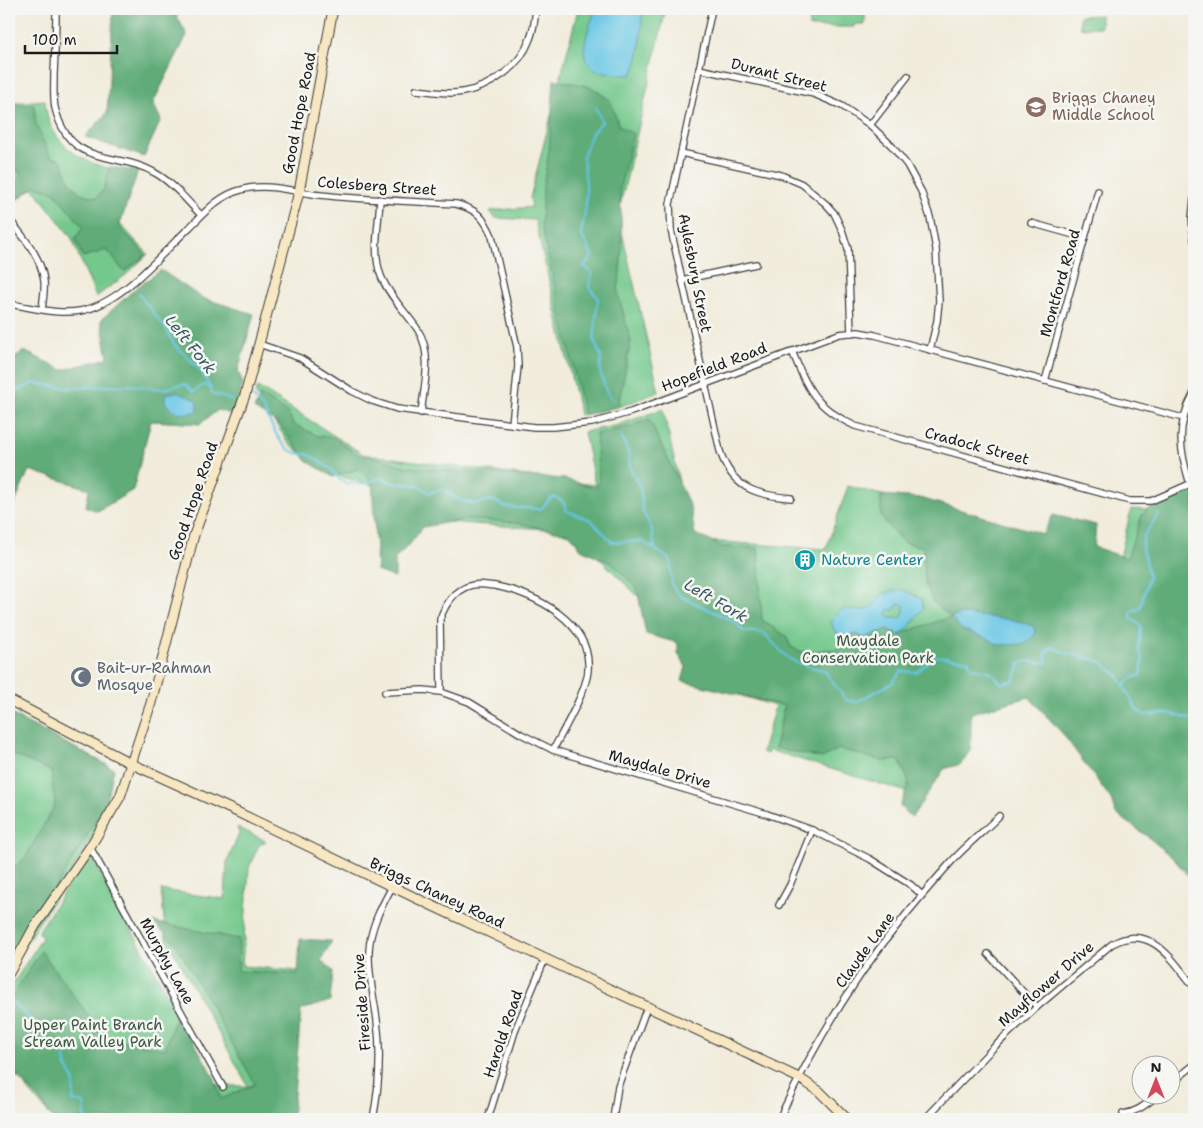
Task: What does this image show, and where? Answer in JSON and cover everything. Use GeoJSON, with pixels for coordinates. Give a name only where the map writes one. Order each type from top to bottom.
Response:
{"type":"FeatureCollection","features":[{"type":"Feature","properties":{"kind":"street"},"geometry":{"type":"LineString","coordinates":[[56,9],[55,106],[62,126],[73,142],[93,155],[144,168],[157,174],[201,215]]}},
{"type":"Feature","properties":{"kind":"street","name":"Good Hope Road"},"geometry":{"type":"LineString","coordinates":[[9,973],[35,926],[90,847],[120,797],[151,703],[194,535],[245,395],[259,344],[298,192],[333,9]]}},
{"type":"Feature","properties":{"kind":"street"},"geometry":{"type":"LineString","coordinates":[[416,90],[462,92],[482,87],[501,76],[517,61],[530,42],[534,29],[536,9]]}},
{"type":"Feature","properties":{"kind":"street","name":"Aylesbury Street"},"geometry":{"type":"LineString","coordinates":[[712,9],[670,204],[669,217],[724,464],[742,485],[754,492],[768,496],[792,498]]}},
{"type":"Feature","properties":{"kind":"street","name":"Durant Street"},"geometry":{"type":"LineString","coordinates":[[699,69],[814,94],[842,106],[870,125],[907,165],[921,191],[930,217],[936,249],[939,301],[937,321],[930,350]]}},
{"type":"Feature","properties":{"kind":"street"},"geometry":{"type":"LineString","coordinates":[[870,125],[908,76]]}},
{"type":"Feature","properties":{"kind":"street"},"geometry":{"type":"LineString","coordinates":[[681,153],[781,175],[802,184],[826,204],[834,213],[848,249],[852,333]]}},
{"type":"Feature","properties":{"kind":"street","name":"Colesberg Street"},"geometry":{"type":"LineString","coordinates":[[9,304],[62,312],[80,311],[112,299],[201,215],[222,198],[242,189],[261,187],[320,195],[456,204],[469,208],[479,214],[487,223],[492,236],[517,347],[518,366],[512,424]]}},
{"type":"Feature","properties":{"kind":"street","name":"Montford Road"},"geometry":{"type":"LineString","coordinates":[[1045,381],[1098,191]]}},
{"type":"Feature","properties":{"kind":"street"},"geometry":{"type":"LineString","coordinates":[[380,199],[377,249],[381,275],[391,294],[420,334],[424,347],[427,366],[421,413]]}},
{"type":"Feature","properties":{"kind":"street"},"geometry":{"type":"LineString","coordinates":[[1194,199],[1192,217],[1194,240]]}},
{"type":"Feature","properties":{"kind":"street"},"geometry":{"type":"LineString","coordinates":[[9,219],[40,262],[44,282],[42,309]]}},
{"type":"Feature","properties":{"kind":"street"},"geometry":{"type":"LineString","coordinates":[[1031,224],[1085,238]]}},
{"type":"Feature","properties":{"kind":"street"},"geometry":{"type":"LineString","coordinates":[[682,280],[756,264]]}},
{"type":"Feature","properties":{"kind":"street","name":"Hopefield Road"},"geometry":{"type":"LineString","coordinates":[[259,344],[300,358],[352,391],[372,401],[398,409],[512,424],[553,427],[592,423],[632,412],[839,334],[858,332],[1183,418]]}},
{"type":"Feature","properties":{"kind":"street","name":"Cradock Street"},"geometry":{"type":"LineString","coordinates":[[792,351],[806,386],[815,398],[828,411],[855,426],[1130,501],[1151,501],[1190,484],[1181,445],[1180,433],[1183,418]]}},
{"type":"Feature","properties":{"kind":"street"},"geometry":{"type":"LineString","coordinates":[[1183,418],[1194,393]]}},
{"type":"Feature","properties":{"kind":"street"},"geometry":{"type":"LineString","coordinates":[[441,692],[440,619],[443,610],[452,596],[469,586],[482,584],[508,588],[534,598],[553,610],[573,627],[584,645],[588,658],[585,684],[553,750]]}},
{"type":"Feature","properties":{"kind":"street","name":"Maydale Drive"},"geometry":{"type":"LineString","coordinates":[[385,692],[423,690],[441,692],[469,702],[521,734],[553,750],[767,814],[812,830],[870,859],[911,885],[922,895]]}},
{"type":"Feature","properties":{"kind":"street","name":"Briggs Chaney Road"},"geometry":{"type":"LineString","coordinates":[[9,700],[130,763],[799,1078],[819,1092],[847,1119]]}},
{"type":"Feature","properties":{"kind":"street","name":"Claude Lane"},"geometry":{"type":"LineString","coordinates":[[779,1119],[799,1078],[854,982],[922,895],[954,859],[999,816]]}},
{"type":"Feature","properties":{"kind":"street"},"geometry":{"type":"LineString","coordinates":[[779,905],[790,885],[812,830]]}},
{"type":"Feature","properties":{"kind":"street","name":"Murphy Lane"},"geometry":{"type":"LineString","coordinates":[[90,847],[223,1087]]}},
{"type":"Feature","properties":{"kind":"street","name":"Fireside Drive"},"geometry":{"type":"LineString","coordinates":[[373,1119],[376,1106],[378,1054],[377,1021],[370,976],[369,950],[374,924],[392,887]]}},
{"type":"Feature","properties":{"kind":"street","name":"Mayflower Drive"},"geometry":{"type":"LineString","coordinates":[[925,1119],[993,1048],[1037,1007],[1112,944],[1121,939],[1147,939],[1156,944],[1194,987]]}},
{"type":"Feature","properties":{"kind":"street"},"geometry":{"type":"LineString","coordinates":[[988,954],[1037,1007]]}},
{"type":"Feature","properties":{"kind":"street","name":"Harold Road"},"geometry":{"type":"LineString","coordinates":[[488,1119],[516,1028],[545,959]]}},
{"type":"Feature","properties":{"kind":"street"},"geometry":{"type":"LineString","coordinates":[[613,1119],[618,1086],[647,1007]]}},
{"type":"Feature","properties":{"kind":"street"},"geometry":{"type":"LineString","coordinates":[[1180,1076],[1194,1065]]}},
{"type":"Feature","properties":{"kind":"street"},"geometry":{"type":"LineString","coordinates":[[1123,1114],[1133,1113],[1144,1106]]}},
{"type":"Feature","properties":{"kind":"green space"},"geometry":{"type":"Polygon","coordinates":[[[111,9],[173,9],[187,35],[153,103],[161,120],[144,157],[85,137],[107,113],[113,13],[111,9]]]}},
{"type":"Feature","properties":{"kind":"green space"},"geometry":{"type":"Polygon","coordinates":[[[578,9],[666,9],[618,215],[659,392],[621,406],[580,415],[535,220],[495,218],[490,211],[532,207],[530,198],[578,9]]]}},
{"type":"Feature","properties":{"kind":"green space"},"geometry":{"type":"Polygon","coordinates":[[[809,9],[865,9],[865,24],[854,24],[854,27],[809,27],[809,9]]]}},
{"type":"Feature","properties":{"kind":"green space"},"geometry":{"type":"Polygon","coordinates":[[[1101,15],[1101,27],[1080,28],[1080,16],[1101,15]]]}},
{"type":"Feature","properties":{"kind":"green space"},"geometry":{"type":"Polygon","coordinates":[[[554,79],[591,87],[610,100],[619,126],[633,134],[620,187],[622,248],[618,294],[631,341],[618,407],[584,415],[541,226],[543,186],[549,151],[554,79]]]}},
{"type":"Feature","properties":{"kind":"green space"},"geometry":{"type":"Polygon","coordinates":[[[9,88],[14,105],[34,105],[36,124],[50,156],[61,160],[70,182],[80,193],[96,198],[104,189],[109,167],[138,171],[119,227],[146,255],[124,272],[107,250],[83,257],[75,239],[83,227],[54,192],[35,186],[9,205],[9,196],[22,173],[9,168],[9,88]]]}},
{"type":"Feature","properties":{"kind":"green space"},"geometry":{"type":"Polygon","coordinates":[[[9,97],[11,103],[45,100],[51,126],[66,146],[87,160],[112,169],[120,224],[148,254],[127,274],[96,297],[71,237],[33,188],[10,205],[9,203],[9,97]]]}},
{"type":"Feature","properties":{"kind":"green space"},"geometry":{"type":"Polygon","coordinates":[[[161,270],[202,298],[254,314],[238,371],[243,384],[233,415],[218,410],[200,424],[151,421],[133,490],[98,511],[86,507],[89,489],[29,470],[9,517],[9,358],[13,359],[24,351],[63,370],[108,358],[101,320],[136,288],[161,270]]]}},
{"type":"Feature","properties":{"kind":"green space","name":"Maydale Conservation Park"},"geometry":{"type":"Polygon","coordinates":[[[258,387],[363,454],[595,485],[584,432],[618,425],[663,409],[692,540],[826,549],[848,486],[1120,558],[1131,509],[1150,510],[1185,501],[1194,487],[1194,883],[1038,699],[976,680],[910,793],[769,750],[767,754],[762,752],[775,706],[709,686],[714,670],[571,531],[377,517],[376,486],[331,474],[290,445],[255,393],[258,387]]]}},
{"type":"Feature","properties":{"kind":"green space","name":"Maydale Conservation Park"},"geometry":{"type":"Polygon","coordinates":[[[261,395],[289,414],[293,424],[318,436],[333,437],[358,455],[374,457],[407,467],[565,479],[595,488],[599,483],[596,434],[632,426],[649,419],[690,506],[695,534],[723,547],[758,548],[762,620],[786,636],[791,647],[802,652],[838,649],[842,636],[857,634],[864,638],[888,629],[901,635],[951,617],[934,603],[925,584],[923,547],[903,542],[881,517],[881,495],[920,498],[1043,534],[1053,515],[1096,525],[1094,547],[1127,558],[1142,515],[1152,506],[1194,489],[1194,876],[1147,836],[1115,813],[1111,799],[1063,734],[1029,697],[971,713],[971,749],[961,764],[944,769],[912,817],[900,807],[909,782],[899,760],[882,761],[839,749],[822,758],[775,748],[784,706],[682,681],[686,667],[678,653],[678,643],[646,634],[637,589],[613,564],[581,549],[570,534],[517,523],[467,519],[423,527],[395,559],[395,578],[377,571],[372,481],[358,469],[333,477],[307,461],[280,425],[254,409],[261,395]]]}},
{"type":"Feature","properties":{"kind":"green space"},"geometry":{"type":"Polygon","coordinates":[[[9,713],[114,769],[105,806],[9,965],[9,872],[25,858],[55,805],[51,771],[9,753],[9,713]]]}},
{"type":"Feature","properties":{"kind":"green space"},"geometry":{"type":"Polygon","coordinates":[[[9,714],[108,765],[110,779],[90,813],[104,820],[9,970],[9,714]]]}},
{"type":"Feature","properties":{"kind":"green space","name":"Upper Paint Branch Stream Valley Park"},"geometry":{"type":"Polygon","coordinates":[[[237,827],[266,841],[259,845],[249,868],[242,966],[299,971],[289,1119],[53,1119],[22,1082],[9,1070],[9,990],[42,938],[39,932],[40,929],[89,852],[218,1086],[248,1086],[166,938],[161,890],[225,899],[227,862],[239,834],[237,827]]]}},
{"type":"Feature","properties":{"kind":"green space","name":"Upper Paint Branch Stream Valley Park"},"geometry":{"type":"Polygon","coordinates":[[[153,922],[239,939],[238,971],[298,974],[300,939],[332,941],[321,961],[333,971],[330,1001],[301,1010],[292,1119],[53,1119],[40,1100],[9,1066],[9,1001],[41,951],[104,1037],[165,1049],[177,1012],[215,1079],[221,1099],[255,1084],[176,944],[153,922]]]}},
{"type":"Feature","properties":{"kind":"water"},"geometry":{"type":"Polygon","coordinates":[[[596,9],[643,9],[640,51],[632,75],[594,70],[586,60],[585,42],[596,9]]]}},
{"type":"Feature","properties":{"kind":"water"},"geometry":{"type":"Polygon","coordinates":[[[177,392],[196,400],[198,411],[180,413],[165,403],[165,394],[177,392]]]}},
{"type":"Feature","properties":{"kind":"water"},"geometry":{"type":"Polygon","coordinates":[[[903,590],[922,599],[923,609],[904,633],[900,635],[888,629],[864,638],[857,634],[842,636],[835,631],[831,623],[835,615],[840,611],[844,609],[864,610],[870,608],[883,594],[903,590]],[[899,603],[894,610],[889,610],[887,614],[890,618],[901,618],[904,612],[904,605],[899,603]]]}},
{"type":"Feature","properties":{"kind":"water"},"geometry":{"type":"Polygon","coordinates":[[[962,614],[1014,620],[1033,626],[1036,633],[1025,644],[998,645],[991,640],[961,629],[951,617],[962,614]]]}},
{"type":"Feature","properties":{"kind":"waterway"},"geometry":{"type":"LineString","coordinates":[[596,108],[602,122],[592,133],[583,156],[586,206],[581,234],[592,256],[584,266],[592,273],[589,287],[598,298],[594,341],[601,356],[600,371],[606,391],[613,400]]}},
{"type":"Feature","properties":{"kind":"waterway","name":"Left Fork"},"geometry":{"type":"LineString","coordinates":[[139,294],[166,329],[174,344],[201,370],[213,394],[232,400]]}},
{"type":"Feature","properties":{"kind":"waterway"},"geometry":{"type":"LineString","coordinates":[[9,395],[34,383],[67,388],[131,385],[162,389],[185,384],[193,392],[203,385],[211,387]]}},
{"type":"Feature","properties":{"kind":"waterway","name":"Left Fork"},"geometry":{"type":"LineString","coordinates":[[250,395],[258,402],[275,432],[288,449],[296,453],[308,454],[331,469],[340,480],[347,483],[362,484],[381,478],[393,483],[417,485],[430,493],[441,489],[459,500],[475,504],[492,500],[506,507],[541,509],[550,499],[555,497],[563,502],[567,511],[591,520],[612,542],[642,541],[670,559],[672,586],[680,596],[735,622],[743,631],[764,633],[790,659],[812,668],[824,670],[846,700],[856,702],[892,683],[901,671],[917,672],[935,656],[968,660],[971,668],[989,671],[1001,683],[1014,681],[1020,663],[1031,661],[1046,663],[1046,653],[1051,647],[1066,653],[1100,661],[1118,676],[1137,710],[1144,715],[1168,713],[1194,720]]}},
{"type":"Feature","properties":{"kind":"waterway"},"geometry":{"type":"LineString","coordinates":[[621,436],[628,452],[630,468],[640,487],[643,512],[651,527],[655,549]]}},
{"type":"Feature","properties":{"kind":"waterway"},"geometry":{"type":"LineString","coordinates":[[1124,685],[1132,678],[1141,675],[1143,660],[1139,650],[1141,626],[1131,618],[1131,612],[1140,608],[1149,577],[1142,548],[1144,535],[1159,514]]}},
{"type":"Feature","properties":{"kind":"waterway"},"geometry":{"type":"LineString","coordinates":[[9,999],[42,1030],[49,1042],[59,1049],[65,1057],[66,1066],[74,1080],[73,1101],[84,1103],[85,1118],[88,1119]]}},
{"type":"Feature","properties":{"kind":"place","name":"Briggs Chaney Middle School"},"geometry":{"type":"Point","coordinates":[1036,107]}},
{"type":"Feature","properties":{"kind":"place","name":"Nature Center"},"geometry":{"type":"Point","coordinates":[805,560]}},
{"type":"Feature","properties":{"kind":"place","name":"Bait-ur-Rahman Mosque"},"geometry":{"type":"Point","coordinates":[81,677]}}]}
